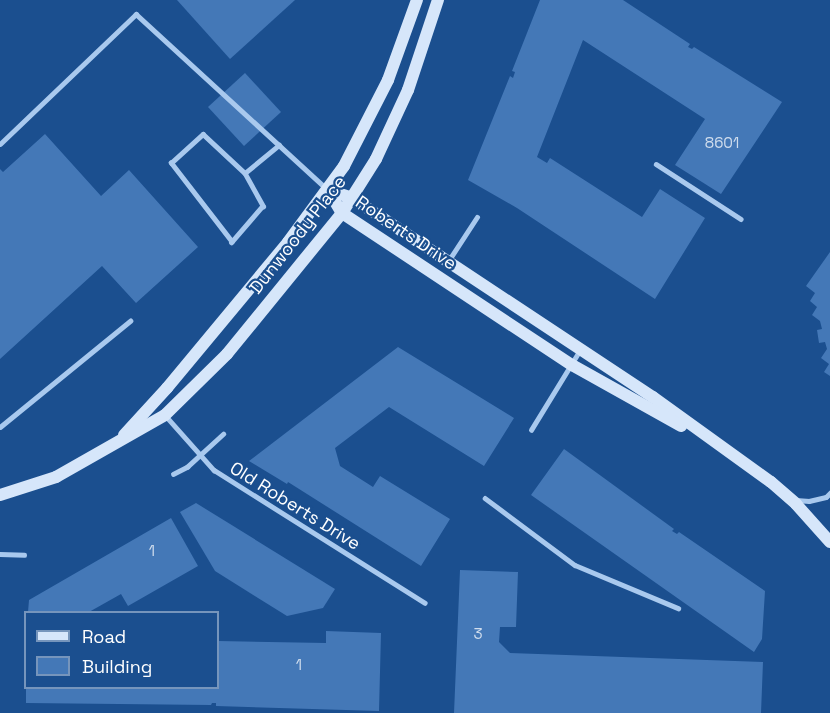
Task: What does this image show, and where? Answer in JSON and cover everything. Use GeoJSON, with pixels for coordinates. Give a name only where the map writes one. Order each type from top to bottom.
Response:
{"type":"FeatureCollection","features":[{"type":"Feature","properties":{"kind":"street","name":"Dunwoody Place"},"geometry":{"type":"LineString","coordinates":[[117,442],[167,388],[328,190],[349,158],[371,116],[417,0]]}},
{"type":"Feature","properties":{"kind":"street","name":"Dunwoody Place"},"geometry":{"type":"LineString","coordinates":[[0,495],[56,477],[165,416],[227,354],[352,198],[399,114],[438,0]]}},
{"type":"Feature","properties":{"kind":"street","name":"Roberts Drive"},"geometry":{"type":"LineString","coordinates":[[328,190],[352,198],[652,397],[791,499],[829,538]]}},
{"type":"Feature","properties":{"kind":"street","name":"Roberts Drive"},"geometry":{"type":"LineString","coordinates":[[328,190],[342,213],[572,365],[719,446]]}},
{"type":"Feature","properties":{"kind":"lane"},"geometry":{"type":"LineString","coordinates":[[0,144],[136,14],[328,190]]}},
{"type":"Feature","properties":{"kind":"lane"},"geometry":{"type":"LineString","coordinates":[[203,134],[245,173],[263,206],[232,242],[171,163],[203,134]]}},
{"type":"Feature","properties":{"kind":"lane"},"geometry":{"type":"LineString","coordinates":[[245,173],[279,145]]}},
{"type":"Feature","properties":{"kind":"lane"},"geometry":{"type":"LineString","coordinates":[[657,164],[741,219]]}},
{"type":"Feature","properties":{"kind":"lane"},"geometry":{"type":"LineString","coordinates":[[448,261],[477,217]]}},
{"type":"Feature","properties":{"kind":"lane"},"geometry":{"type":"LineString","coordinates":[[0,427],[129,321]]}},
{"type":"Feature","properties":{"kind":"lane"},"geometry":{"type":"LineString","coordinates":[[531,430],[580,350]]}},
{"type":"Feature","properties":{"kind":"lane","name":"Old Roberts Drive"},"geometry":{"type":"LineString","coordinates":[[165,416],[198,456],[231,482],[425,603]]}},
{"type":"Feature","properties":{"kind":"lane"},"geometry":{"type":"LineString","coordinates":[[173,474],[187,467],[223,434]]}},
{"type":"Feature","properties":{"kind":"lane"},"geometry":{"type":"LineString","coordinates":[[791,499],[809,501],[826,497],[830,493]]}},
{"type":"Feature","properties":{"kind":"lane"},"geometry":{"type":"LineString","coordinates":[[485,498],[576,565],[678,608]]}},
{"type":"Feature","properties":{"kind":"lane"},"geometry":{"type":"LineString","coordinates":[[0,554],[24,555]]}},
{"type":"Feature","properties":{"kind":"building"},"geometry":{"type":"Polygon","coordinates":[[[177,0],[295,0],[230,59],[177,0]]]}},
{"type":"Feature","properties":{"kind":"building"},"geometry":{"type":"Polygon","coordinates":[[[540,0],[623,0],[690,44],[688,47],[692,49],[694,47],[782,102],[721,194],[675,165],[705,119],[583,40],[537,157],[547,163],[550,158],[642,217],[660,189],[705,218],[655,299],[517,208],[468,180],[510,76],[513,78],[515,72],[512,71],[540,0]]]}},
{"type":"Feature","properties":{"kind":"building"},"geometry":{"type":"Polygon","coordinates":[[[245,73],[281,112],[244,146],[208,107],[245,73]]]}},
{"type":"Feature","properties":{"kind":"building"},"geometry":{"type":"Polygon","coordinates":[[[45,134],[101,196],[129,170],[198,247],[136,303],[102,266],[0,359],[0,169],[3,172],[45,134]]]}},
{"type":"Feature","properties":{"kind":"building"},"geometry":{"type":"Polygon","coordinates":[[[830,252],[830,376],[824,372],[829,364],[821,358],[827,349],[825,342],[819,343],[817,330],[822,329],[820,321],[812,315],[817,307],[810,301],[815,293],[806,286],[830,252]]]}},
{"type":"Feature","properties":{"kind":"building"},"geometry":{"type":"Polygon","coordinates":[[[398,347],[514,418],[484,466],[389,407],[335,448],[340,466],[373,487],[380,476],[450,519],[421,566],[288,482],[287,484],[249,461],[398,347]]]}},
{"type":"Feature","properties":{"kind":"building"},"geometry":{"type":"Polygon","coordinates":[[[564,449],[674,529],[672,531],[677,534],[679,532],[765,591],[762,639],[754,652],[531,495],[564,449]]]}},
{"type":"Feature","properties":{"kind":"building"},"geometry":{"type":"Polygon","coordinates":[[[196,503],[335,589],[323,608],[287,616],[215,571],[180,512],[196,503]]]}},
{"type":"Feature","properties":{"kind":"building"},"geometry":{"type":"Polygon","coordinates":[[[171,518],[198,566],[128,606],[121,594],[91,611],[28,611],[29,600],[171,518]]]}},
{"type":"Feature","properties":{"kind":"building"},"geometry":{"type":"Polygon","coordinates":[[[460,570],[518,572],[516,627],[500,627],[499,642],[510,653],[763,662],[761,713],[454,713],[460,570]]]}},
{"type":"Feature","properties":{"kind":"building"},"geometry":{"type":"Polygon","coordinates":[[[326,631],[381,633],[379,711],[216,706],[216,703],[211,705],[26,703],[26,689],[219,689],[219,641],[326,643],[326,631]]]}}]}
